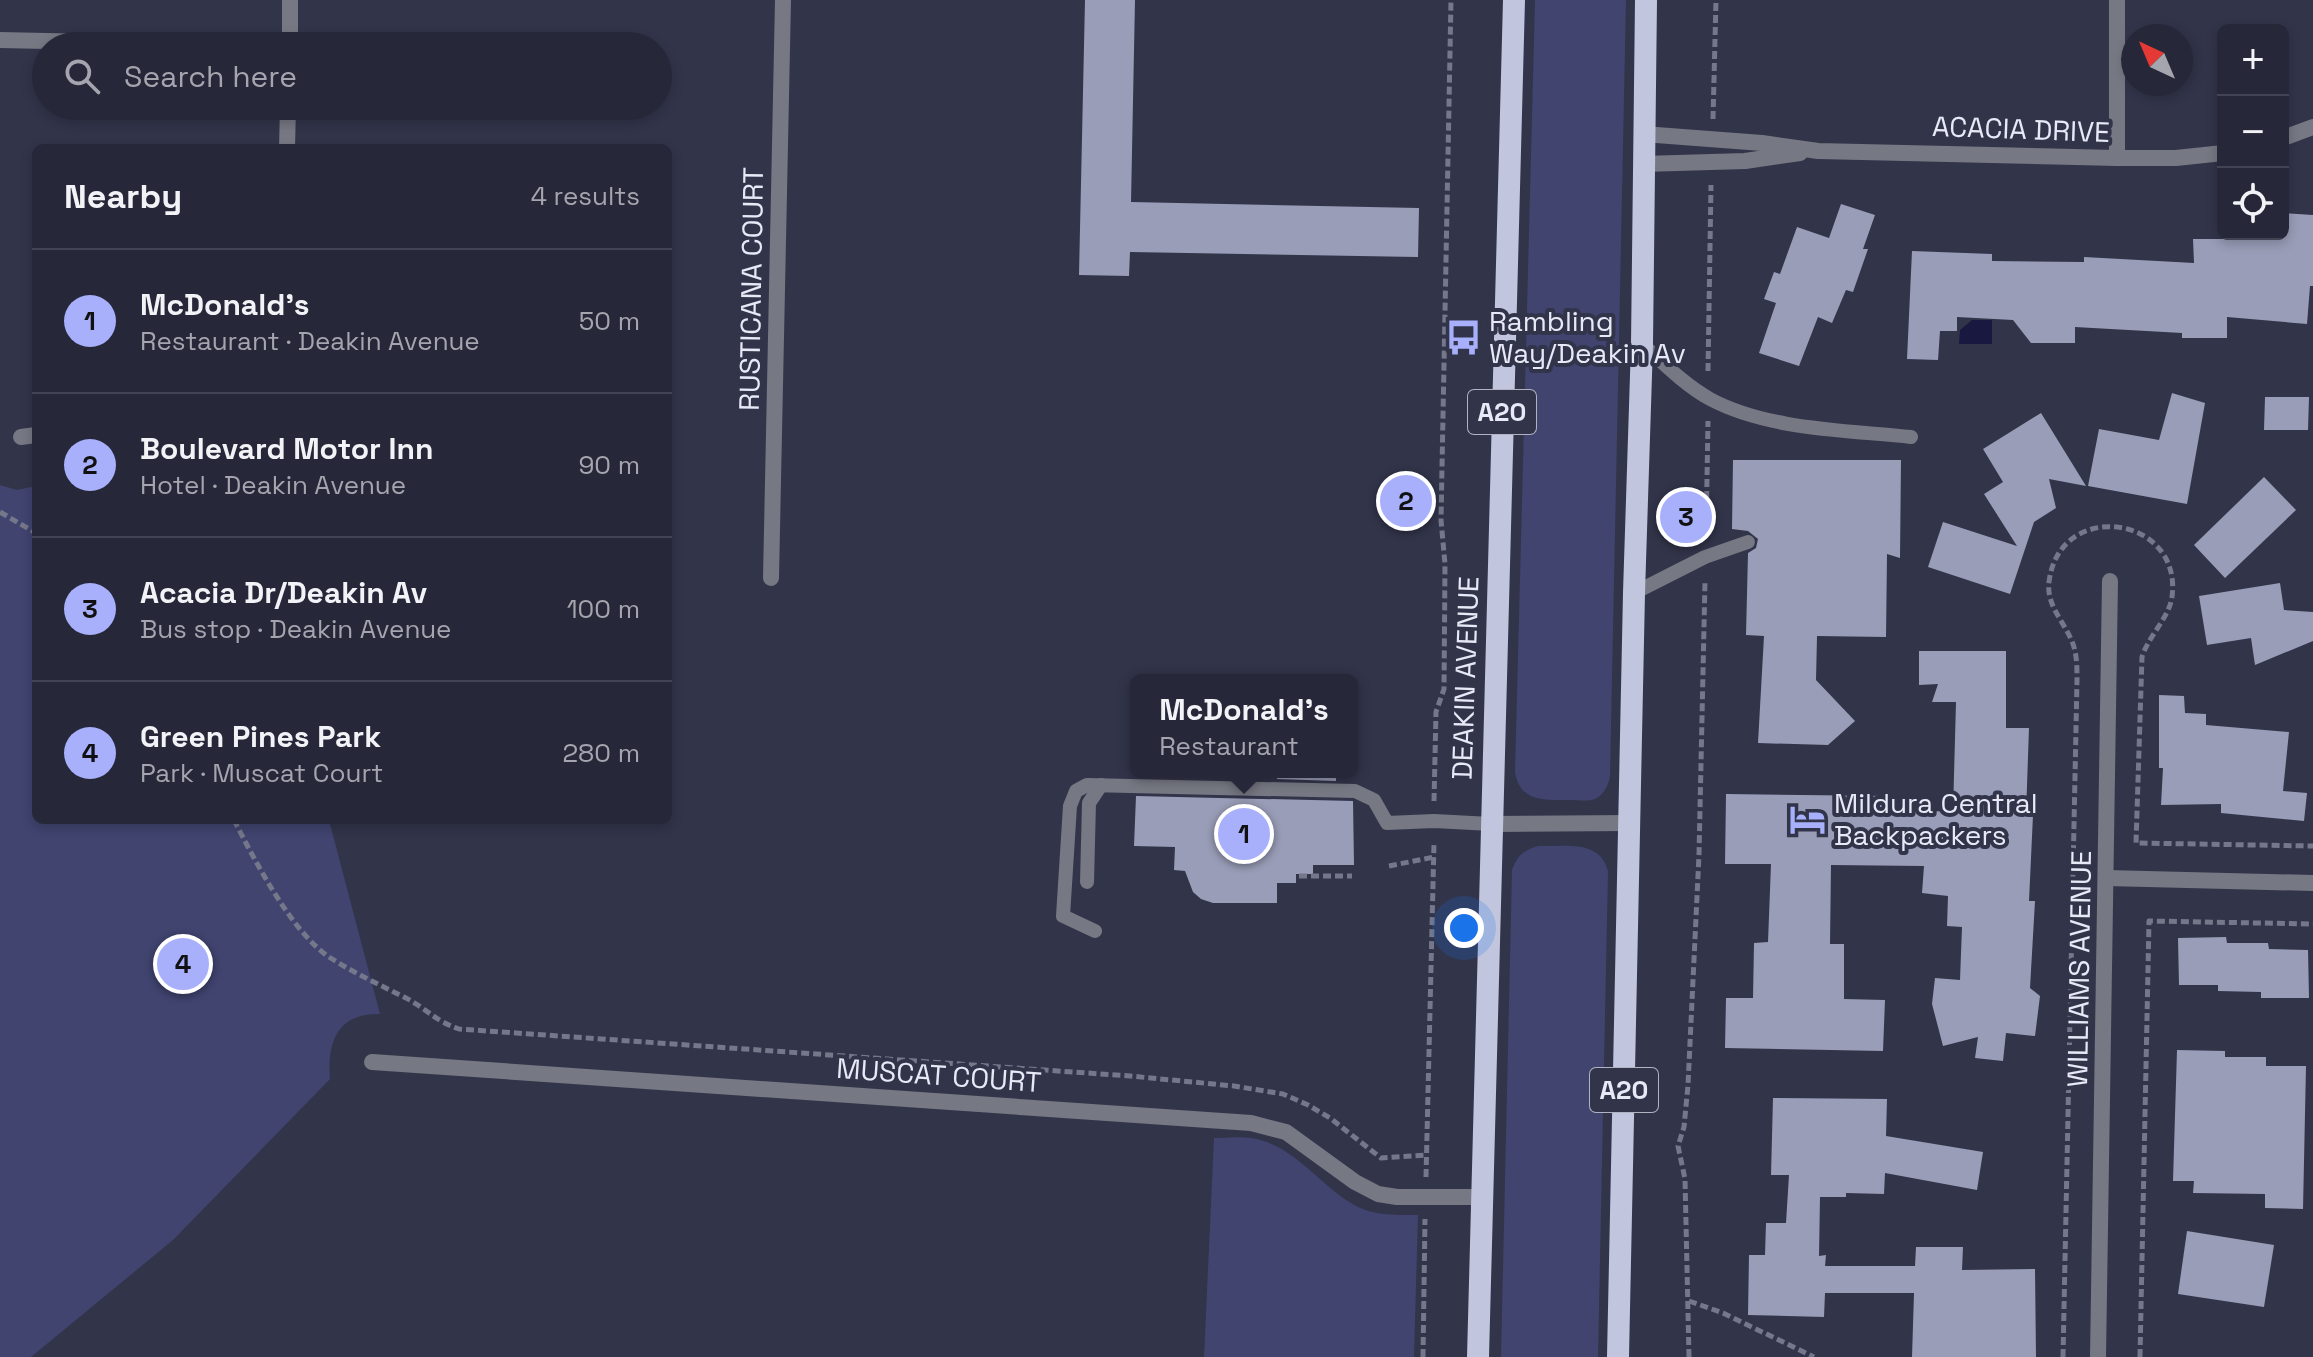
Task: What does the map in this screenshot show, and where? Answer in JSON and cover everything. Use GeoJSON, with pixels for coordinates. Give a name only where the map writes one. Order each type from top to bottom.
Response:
{"type":"FeatureCollection","features":[{"type":"Feature","properties":{"kind":"highway","name":"DEAKIN AVENUE"},"geometry":{"type":"LineString","coordinates":[[1478,1357],[1514,0]]}},
{"type":"Feature","properties":{"kind":"highway","name":"A20"},"geometry":{"type":"LineString","coordinates":[[1618,1357],[1642,344],[1646,0]]}},
{"type":"Feature","properties":{"kind":"street"},"geometry":{"type":"LineString","coordinates":[[290,0],[290,32]]}},
{"type":"Feature","properties":{"kind":"street","name":"RUSTICANA COURT"},"geometry":{"type":"LineString","coordinates":[[771,578],[783,0]]}},
{"type":"Feature","properties":{"kind":"street"},"geometry":{"type":"LineString","coordinates":[[2117,0],[2117,158]]}},
{"type":"Feature","properties":{"kind":"street"},"geometry":{"type":"LineString","coordinates":[[0,40],[32,41]]}},
{"type":"Feature","properties":{"kind":"street"},"geometry":{"type":"LineString","coordinates":[[287,144],[288,120]]}},
{"type":"Feature","properties":{"kind":"street"},"geometry":{"type":"LineString","coordinates":[[2289,136],[2313,127]]}},
{"type":"Feature","properties":{"kind":"street","name":"ACACIA DRIVE"},"geometry":{"type":"LineString","coordinates":[[1643,134],[1762,143],[1818,151]]}},
{"type":"Feature","properties":{"kind":"street","name":"ACACIA DRIVE"},"geometry":{"type":"LineString","coordinates":[[1643,164],[1745,161],[1818,151],[2117,158],[2176,158],[2217,154]]}},
{"type":"Feature","properties":{"kind":"street","name":"WILLIAMS AVENUE"},"geometry":{"type":"LineString","coordinates":[[2098,1357],[2110,581]]}},
{"type":"Feature","properties":{"kind":"street"},"geometry":{"type":"LineString","coordinates":[[1491,824],[1629,823]]}},
{"type":"Feature","properties":{"kind":"street"},"geometry":{"type":"LineString","coordinates":[[2106,878],[2313,883]]}},
{"type":"Feature","properties":{"kind":"street","name":"MUSCAT COURT"},"geometry":{"type":"LineString","coordinates":[[372,1062],[1251,1123],[1286,1132],[1355,1182],[1378,1194],[1481,1197]]}},
{"type":"Feature","properties":{"kind":"lane"},"geometry":{"type":"LineString","coordinates":[[1642,344],[1708,398],[1759,418],[1911,437]]}},
{"type":"Feature","properties":{"kind":"lane"},"geometry":{"type":"LineString","coordinates":[[1634,593],[1705,557],[1748,542]]}},
{"type":"Feature","properties":{"kind":"lane"},"geometry":{"type":"LineString","coordinates":[[1095,931],[1063,916],[1070,806],[1076,791],[1087,785],[1355,791],[1374,800],[1387,823],[1434,821],[1491,824]]}},
{"type":"Feature","properties":{"kind":"lane"},"geometry":{"type":"LineString","coordinates":[[1087,882],[1089,803],[1101,785]]}},
{"type":"Feature","properties":{"kind":"path"},"geometry":{"type":"LineString","coordinates":[[1423,1357],[1436,712],[1444,689],[1445,564],[1441,520],[1451,0]]}},
{"type":"Feature","properties":{"kind":"path"},"geometry":{"type":"LineString","coordinates":[[1713,139],[1716,0]]}},
{"type":"Feature","properties":{"kind":"path"},"geometry":{"type":"LineString","coordinates":[[1689,1357],[1685,1179],[1678,1146],[1684,1127],[1688,1085],[1699,855],[1712,163]]}},
{"type":"Feature","properties":{"kind":"path"},"geometry":{"type":"LineString","coordinates":[[0,512],[32,531]]}},
{"type":"Feature","properties":{"kind":"path"},"geometry":{"type":"LineString","coordinates":[[236,824],[291,918],[311,942],[328,956],[419,1006],[434,1018],[459,1029],[1098,1073],[1234,1086],[1283,1094],[1308,1105],[1330,1118],[1381,1158],[1426,1155]]}},
{"type":"Feature","properties":{"kind":"path"},"geometry":{"type":"LineString","coordinates":[[2136,843],[2313,846]]}},
{"type":"Feature","properties":{"kind":"path"},"geometry":{"type":"LineString","coordinates":[[1389,866],[1434,857]]}},
{"type":"Feature","properties":{"kind":"path"},"geometry":{"type":"LineString","coordinates":[[1299,876],[1352,876]]}},
{"type":"Feature","properties":{"kind":"path"},"geometry":{"type":"LineString","coordinates":[[2140,1357],[2149,921],[2313,924]]}},
{"type":"Feature","properties":{"kind":"path"},"geometry":{"type":"LineString","coordinates":[[1689,1301],[1723,1313],[1814,1357]]}},
{"type":"Feature","properties":{"kind":"shaded area"},"geometry":{"type":"Polygon","coordinates":[[[1535,0],[1626,0],[1610,776],[1602,794],[1588,800],[1535,798],[1522,789],[1515,772],[1535,0]]]}},
{"type":"Feature","properties":{"kind":"shaded area"},"geometry":{"type":"Polygon","coordinates":[[[1972,320],[1992,320],[1992,344],[1959,344],[1960,330],[1972,320]]]}},
{"type":"Feature","properties":{"kind":"shaded area"},"geometry":{"type":"Polygon","coordinates":[[[0,485],[17,490],[32,487],[32,824],[330,824],[380,1014],[354,1018],[345,1024],[333,1041],[330,1079],[173,1240],[31,1357],[0,1357],[0,485]]]}},
{"type":"Feature","properties":{"kind":"shaded area"},"geometry":{"type":"Polygon","coordinates":[[[1538,846],[1589,849],[1604,861],[1608,871],[1598,1357],[1501,1357],[1512,870],[1522,854],[1538,846]]]}},
{"type":"Feature","properties":{"kind":"shaded area"},"geometry":{"type":"Polygon","coordinates":[[[1245,1137],[1264,1141],[1289,1154],[1356,1206],[1379,1213],[1418,1215],[1414,1357],[1204,1357],[1214,1138],[1245,1137]]]}},
{"type":"Feature","properties":{"kind":"building"},"geometry":{"type":"Polygon","coordinates":[[[1085,0],[1135,0],[1131,202],[1419,208],[1418,257],[1130,252],[1129,276],[1079,275],[1085,0]]]}},
{"type":"Feature","properties":{"kind":"building"},"geometry":{"type":"Polygon","coordinates":[[[1841,204],[1875,215],[1863,249],[1868,249],[1853,292],[1846,290],[1832,323],[1818,317],[1799,366],[1759,353],[1776,303],[1764,299],[1774,272],[1780,274],[1797,227],[1829,238],[1841,204]]]}},
{"type":"Feature","properties":{"kind":"building"},"geometry":{"type":"Polygon","coordinates":[[[2289,213],[2313,215],[2313,286],[2310,286],[2307,324],[2227,317],[2227,338],[2182,338],[2182,333],[2075,327],[2075,343],[2031,343],[2013,320],[1957,317],[1957,331],[1940,331],[1938,360],[1907,359],[1912,251],[1992,254],[1992,261],[2084,262],[2084,257],[2194,263],[2193,239],[2289,240],[2289,213]]]}},
{"type":"Feature","properties":{"kind":"building"},"geometry":{"type":"Polygon","coordinates":[[[2172,393],[2205,403],[2187,504],[2088,486],[2099,429],[2159,440],[2172,393]]]}},
{"type":"Feature","properties":{"kind":"building"},"geometry":{"type":"Polygon","coordinates":[[[2265,397],[2309,397],[2308,430],[2264,430],[2265,397]]]}},
{"type":"Feature","properties":{"kind":"building"},"geometry":{"type":"Polygon","coordinates":[[[2041,413],[2086,486],[2049,479],[2056,508],[2034,522],[2010,594],[1928,567],[1943,522],[2017,546],[1984,494],[2003,482],[1983,449],[2041,413]]]}},
{"type":"Feature","properties":{"kind":"building"},"geometry":{"type":"Polygon","coordinates":[[[1733,460],[1901,460],[1900,558],[1887,554],[1886,637],[1817,636],[1816,680],[1855,721],[1828,745],[1758,743],[1764,636],[1746,635],[1748,553],[1756,548],[1758,539],[1748,531],[1732,529],[1733,460]]]}},
{"type":"Feature","properties":{"kind":"building"},"geometry":{"type":"Polygon","coordinates":[[[2264,477],[2296,510],[2225,578],[2194,545],[2264,477]]]}},
{"type":"Feature","properties":{"kind":"building"},"geometry":{"type":"Polygon","coordinates":[[[2280,583],[2284,610],[2313,612],[2313,641],[2255,665],[2251,638],[2207,645],[2199,596],[2280,583]]]}},
{"type":"Feature","properties":{"kind":"building"},"geometry":{"type":"Polygon","coordinates":[[[1919,651],[2006,651],[2006,728],[2029,728],[2026,815],[2033,815],[2029,901],[2035,901],[2030,988],[2040,996],[2035,1036],[2006,1033],[2003,1061],[1975,1058],[1978,1037],[1943,1046],[1932,1004],[1935,978],[1960,980],[1962,927],[1947,926],[1948,896],[1922,893],[1924,866],[1831,865],[1830,944],[1844,944],[1844,999],[1885,1000],[1883,1051],[1725,1048],[1726,998],[1753,998],[1754,943],[1768,942],[1771,864],[1725,864],[1726,794],[1891,796],[1891,809],[1953,812],[1956,702],[1932,702],[1938,684],[1919,685],[1919,651]]]}},
{"type":"Feature","properties":{"kind":"building"},"geometry":{"type":"Polygon","coordinates":[[[2159,695],[2184,696],[2185,713],[2206,714],[2206,725],[2289,732],[2283,791],[2307,793],[2304,821],[2221,813],[2221,804],[2161,805],[2163,768],[2159,768],[2159,695]]]}},
{"type":"Feature","properties":{"kind":"building"},"geometry":{"type":"Polygon","coordinates":[[[1336,778],[1336,781],[1277,779],[1336,778]]]}},
{"type":"Feature","properties":{"kind":"building"},"geometry":{"type":"Polygon","coordinates":[[[1136,796],[1353,801],[1354,865],[1313,865],[1313,874],[1296,874],[1296,883],[1277,883],[1277,903],[1213,903],[1193,892],[1185,871],[1174,870],[1175,847],[1134,846],[1136,796]]]}},
{"type":"Feature","properties":{"kind":"building"},"geometry":{"type":"Polygon","coordinates":[[[2226,937],[2227,943],[2268,943],[2269,949],[2308,950],[2309,998],[2261,998],[2261,992],[2218,991],[2218,985],[2179,985],[2178,938],[2226,937]]]}},
{"type":"Feature","properties":{"kind":"building"},"geometry":{"type":"Polygon","coordinates":[[[2177,1050],[2225,1051],[2225,1057],[2266,1057],[2266,1066],[2306,1066],[2303,1209],[2265,1208],[2265,1194],[2193,1193],[2194,1181],[2173,1181],[2177,1050]]]}},
{"type":"Feature","properties":{"kind":"building"},"geometry":{"type":"Polygon","coordinates":[[[1773,1098],[1887,1099],[1886,1136],[1983,1152],[1977,1190],[1885,1173],[1884,1194],[1846,1193],[1846,1197],[1820,1197],[1819,1256],[1826,1255],[1825,1266],[1915,1266],[1916,1247],[1963,1247],[1962,1270],[2035,1269],[2036,1357],[1912,1357],[1914,1293],[1825,1293],[1824,1317],[1748,1315],[1749,1255],[1765,1255],[1766,1223],[1786,1223],[1789,1175],[1771,1175],[1773,1098]]]}},
{"type":"Feature","properties":{"kind":"building"},"geometry":{"type":"Polygon","coordinates":[[[2187,1231],[2274,1245],[2264,1307],[2178,1294],[2187,1231]]]}},
{"type":"Feature","properties":{"kind":"place","name":"Rambling Way/Deakin Av"},"geometry":{"type":"Point","coordinates":[1463,337]}},
{"type":"Feature","properties":{"kind":"place","name":"Boulevard Motor Inn"},"geometry":{"type":"Point","coordinates":[1406,501]}},
{"type":"Feature","properties":{"kind":"place","name":"Acacia Dr/Deakin Av"},"geometry":{"type":"Point","coordinates":[1686,517]}},
{"type":"Feature","properties":{"kind":"place","name":"Mildura Central Backpackers"},"geometry":{"type":"Point","coordinates":[1808,819]}},
{"type":"Feature","properties":{"kind":"place","name":"McDonald's"},"geometry":{"type":"Point","coordinates":[1244,834]}},
{"type":"Feature","properties":{"kind":"place","name":"Green Pines Park"},"geometry":{"type":"Point","coordinates":[183,964]}}]}
